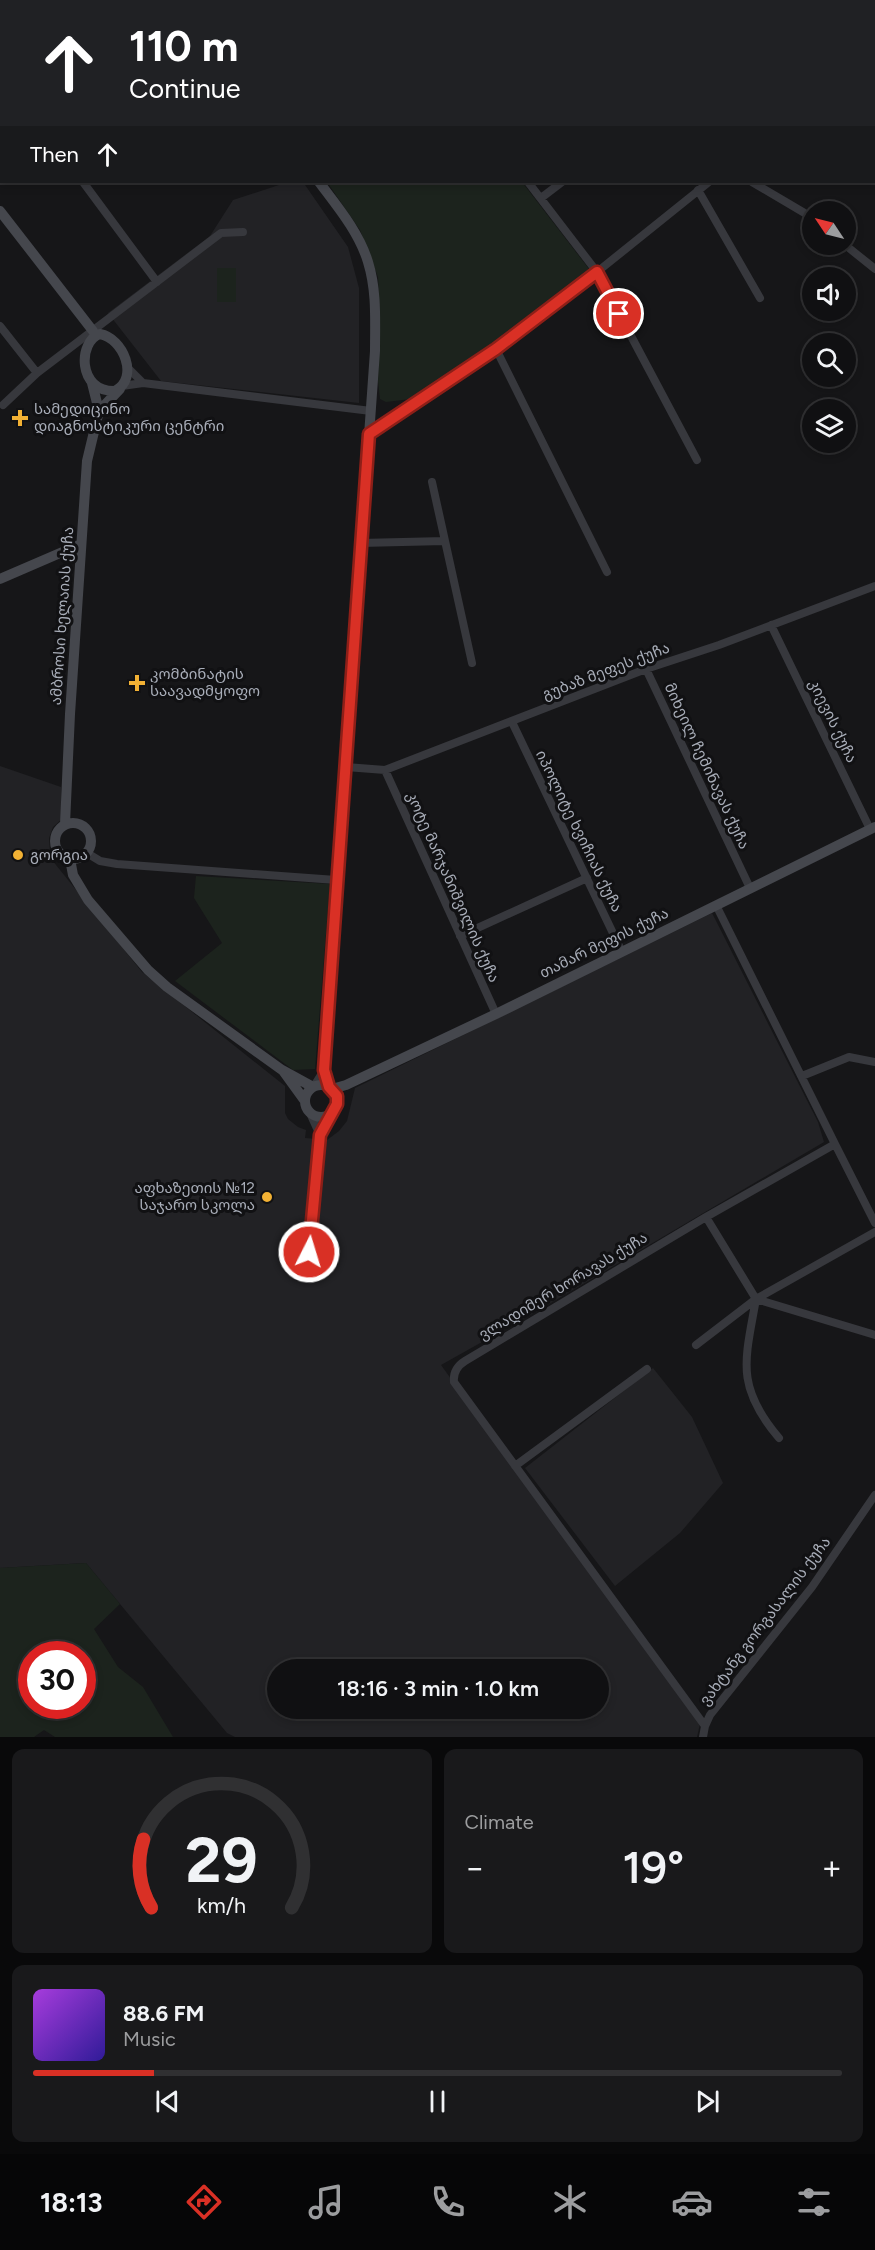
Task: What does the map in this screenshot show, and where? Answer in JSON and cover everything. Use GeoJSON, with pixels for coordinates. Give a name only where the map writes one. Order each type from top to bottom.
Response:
{"type":"FeatureCollection","features":[{"type":"Feature","properties":{"kind":"street"},"geometry":{"type":"LineString","coordinates":[[84,183],[156,282]]}},
{"type":"Feature","properties":{"kind":"street"},"geometry":{"type":"LineString","coordinates":[[320,183],[352,228],[368,261],[375,298],[375,351],[324,1070],[330,1088],[337,1096],[337,1104]]}},
{"type":"Feature","properties":{"kind":"street"},"geometry":{"type":"LineString","coordinates":[[529,183],[597,272],[697,459]]}},
{"type":"Feature","properties":{"kind":"street"},"geometry":{"type":"LineString","coordinates":[[541,198],[561,183]]}},
{"type":"Feature","properties":{"kind":"street"},"geometry":{"type":"LineString","coordinates":[[369,434],[496,349],[708,183]]}},
{"type":"Feature","properties":{"kind":"street"},"geometry":{"type":"LineString","coordinates":[[754,183],[802,212]]}},
{"type":"Feature","properties":{"kind":"street"},"geometry":{"type":"LineString","coordinates":[[698,190],[760,298]]}},
{"type":"Feature","properties":{"kind":"street"},"geometry":{"type":"LineString","coordinates":[[0,211],[93,331],[108,337],[122,353],[127,367],[142,383]]}},
{"type":"Feature","properties":{"kind":"street"},"geometry":{"type":"LineString","coordinates":[[3,405],[37,373],[220,233],[243,232]]}},
{"type":"Feature","properties":{"kind":"street"},"geometry":{"type":"LineString","coordinates":[[856,254],[875,269]]}},
{"type":"Feature","properties":{"kind":"street"},"geometry":{"type":"LineString","coordinates":[[0,326],[37,373]]}},
{"type":"Feature","properties":{"kind":"street"},"geometry":{"type":"LineString","coordinates":[[93,331],[85,363],[87,376],[102,390],[108,391],[142,383],[371,411]]}},
{"type":"Feature","properties":{"kind":"street"},"geometry":{"type":"LineString","coordinates":[[88,345],[95,336],[108,337]]}},
{"type":"Feature","properties":{"kind":"street"},"geometry":{"type":"LineString","coordinates":[[496,349],[607,572]]}},
{"type":"Feature","properties":{"kind":"street"},"geometry":{"type":"LineString","coordinates":[[99,411],[122,387],[127,367]]}},
{"type":"Feature","properties":{"kind":"street"},"geometry":{"type":"LineString","coordinates":[[92,383],[99,411]]}},
{"type":"Feature","properties":{"kind":"street","name":"ამბროსი ხელაიას ქუჩა"},"geometry":{"type":"LineString","coordinates":[[65,824],[67,757],[87,461],[99,411]]}},
{"type":"Feature","properties":{"kind":"street"},"geometry":{"type":"LineString","coordinates":[[432,482],[472,663]]}},
{"type":"Feature","properties":{"kind":"street"},"geometry":{"type":"LineString","coordinates":[[360,543],[445,541]]}},
{"type":"Feature","properties":{"kind":"street"},"geometry":{"type":"LineString","coordinates":[[0,579],[81,544]]}},
{"type":"Feature","properties":{"kind":"street","name":"გუბაზ მეფეს ქუჩა"},"geometry":{"type":"LineString","coordinates":[[346,767],[386,770],[646,669],[719,645],[875,586]]}},
{"type":"Feature","properties":{"kind":"street","name":"კიევის ქუჩა"},"geometry":{"type":"LineString","coordinates":[[771,625],[873,828]]}},
{"type":"Feature","properties":{"kind":"street","name":"მიხეილ ჩემინავას ქუჩა"},"geometry":{"type":"LineString","coordinates":[[646,669],[750,888]]}},
{"type":"Feature","properties":{"kind":"street","name":"იპოლიტე ხვიჩიას ქუჩა"},"geometry":{"type":"LineString","coordinates":[[512,722],[622,952]]}},
{"type":"Feature","properties":{"kind":"street","name":"კოტე მარჯანიშვილის ქუჩა"},"geometry":{"type":"LineString","coordinates":[[386,770],[496,1014]]}},
{"type":"Feature","properties":{"kind":"street"},"geometry":{"type":"LineString","coordinates":[[77,823],[87,830],[91,841],[87,853],[76,859],[62,856],[55,846],[56,833],[65,824],[77,823]]}},
{"type":"Feature","properties":{"kind":"street","name":"თამარ მეფის ქუჩა"},"geometry":{"type":"LineString","coordinates":[[330,1088],[346,1085],[496,1014],[873,828]]}},
{"type":"Feature","properties":{"kind":"street"},"geometry":{"type":"LineString","coordinates":[[87,853],[100,861],[117,864],[336,880]]}},
{"type":"Feature","properties":{"kind":"street"},"geometry":{"type":"LineString","coordinates":[[70,859],[73,875],[88,900],[148,970],[282,1070],[313,1087],[322,1085],[330,1088]]}},
{"type":"Feature","properties":{"kind":"street"},"geometry":{"type":"LineString","coordinates":[[460,936],[587,878]]}},
{"type":"Feature","properties":{"kind":"street"},"geometry":{"type":"LineString","coordinates":[[716,905],[875,1223]]}},
{"type":"Feature","properties":{"kind":"street"},"geometry":{"type":"LineString","coordinates":[[802,1076],[849,1057],[875,1062]]}},
{"type":"Feature","properties":{"kind":"street"},"geometry":{"type":"LineString","coordinates":[[282,1070],[305,1101],[320,1135]]}},
{"type":"Feature","properties":{"kind":"street"},"geometry":{"type":"LineString","coordinates":[[305,1101],[307,1093],[324,1070]]}},
{"type":"Feature","properties":{"kind":"street"},"geometry":{"type":"LineString","coordinates":[[309,1252],[320,1135],[346,1085]]}},
{"type":"Feature","properties":{"kind":"street"},"geometry":{"type":"LineString","coordinates":[[310,1113],[320,1117],[330,1115]]}},
{"type":"Feature","properties":{"kind":"street","name":"ვლადიმერ ხორავას ქუჩა"},"geometry":{"type":"LineString","coordinates":[[705,1725],[454,1382],[457,1368],[465,1360],[706,1217],[835,1144]]}},
{"type":"Feature","properties":{"kind":"street"},"geometry":{"type":"LineString","coordinates":[[706,1217],[756,1299],[746,1355],[748,1386],[754,1404],[779,1438]]}},
{"type":"Feature","properties":{"kind":"street"},"geometry":{"type":"LineString","coordinates":[[696,1345],[756,1299],[875,1232]]}},
{"type":"Feature","properties":{"kind":"street"},"geometry":{"type":"LineString","coordinates":[[756,1299],[875,1335]]}},
{"type":"Feature","properties":{"kind":"street"},"geometry":{"type":"LineString","coordinates":[[515,1466],[647,1369]]}},
{"type":"Feature","properties":{"kind":"street","name":"ვახტანგ გორგასალის ქუჩა"},"geometry":{"type":"LineString","coordinates":[[703,1737],[710,1715],[812,1587],[875,1495]]}},
{"type":"Feature","properties":{"kind":"shaded area"},"geometry":{"type":"Polygon","coordinates":[[[285,183],[304,183],[348,247],[359,288],[359,403],[161,381],[108,313],[210,236],[233,200],[285,183]]]}},
{"type":"Feature","properties":{"kind":"shaded area"},"geometry":{"type":"Polygon","coordinates":[[[328,183],[523,183],[589,269],[589,273],[440,383],[411,399],[386,402],[380,399],[378,381],[380,320],[378,277],[360,230],[328,183]]]}},
{"type":"Feature","properties":{"kind":"shaded area"},"geometry":{"type":"Polygon","coordinates":[[[217,268],[236,268],[236,302],[217,302],[217,268]]]}},
{"type":"Feature","properties":{"kind":"shaded area"},"geometry":{"type":"Polygon","coordinates":[[[0,766],[61,787],[61,820],[53,827],[49,838],[52,860],[142,972],[285,1086],[285,1113],[288,1119],[306,1130],[305,1138],[327,1140],[339,1131],[347,1121],[355,1088],[712,913],[818,1122],[824,1142],[441,1365],[700,1724],[697,1737],[235,1737],[227,1733],[86,1563],[0,1568],[0,766]]]}},
{"type":"Feature","properties":{"kind":"shaded area"},"geometry":{"type":"Polygon","coordinates":[[[196,876],[330,884],[315,1069],[293,1070],[175,981],[222,943],[194,898],[196,876]]]}},
{"type":"Feature","properties":{"kind":"shaded area"},"geometry":{"type":"Polygon","coordinates":[[[653,1368],[692,1417],[723,1483],[680,1533],[615,1586],[525,1468],[653,1368]]]}},
{"type":"Feature","properties":{"kind":"shaded area"},"geometry":{"type":"Polygon","coordinates":[[[86,1563],[120,1604],[94,1629],[118,1667],[143,1687],[173,1737],[55,1737],[44,1730],[34,1737],[0,1737],[0,1568],[86,1563]]]}},
{"type":"Feature","properties":{"kind":"place","name":"სამედიცინო დიაგნოსტიკური ცენტრი"},"geometry":{"type":"Point","coordinates":[20,418]}},
{"type":"Feature","properties":{"kind":"place","name":"კომბინატის საავადმყოფო"},"geometry":{"type":"Point","coordinates":[137,683]}},
{"type":"Feature","properties":{"kind":"place","name":"გორგია"},"geometry":{"type":"Point","coordinates":[18,855]}},
{"type":"Feature","properties":{"kind":"place","name":"აფხაზეთის №12 საჯარო სკოლა"},"geometry":{"type":"Point","coordinates":[267,1197]}},
{"type":"Feature","properties":{"kind":"route"},"geometry":{"type":"LineString","coordinates":[[309,1252],[320,1135],[337,1104],[337,1096],[329,1087],[324,1070],[369,434],[496,349],[597,272],[619,314]]}}]}
